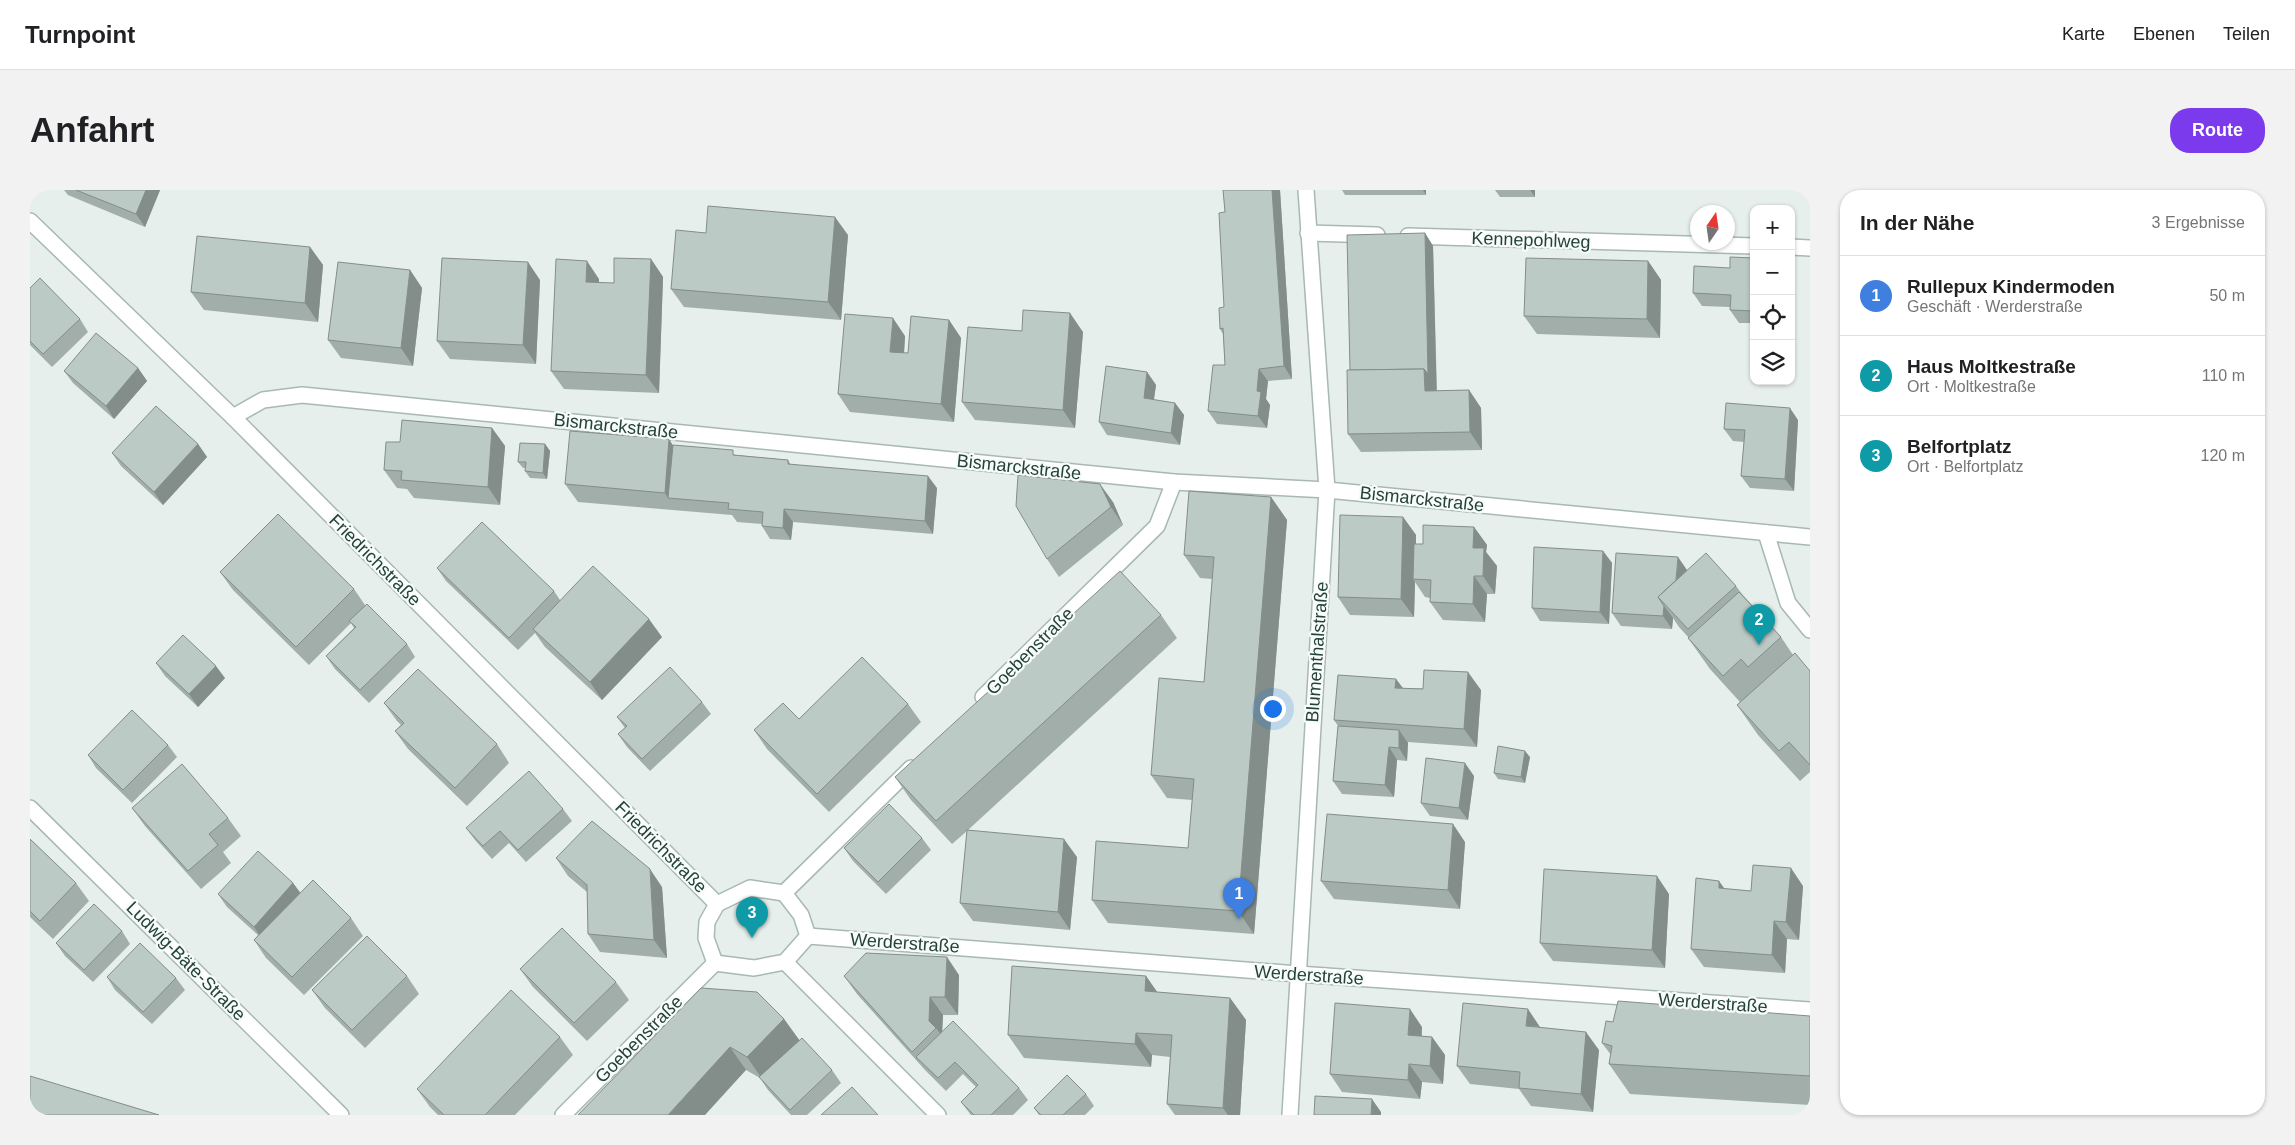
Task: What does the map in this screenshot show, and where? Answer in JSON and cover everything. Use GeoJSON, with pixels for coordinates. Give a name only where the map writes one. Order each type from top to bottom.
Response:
{"type":"FeatureCollection","features":[{"type":"Feature","properties":{"kind":"street","name":"Blumenthalstraße"},"geometry":{"type":"LineString","coordinates":[[1290,1115],[1328,490],[1306,190]]}},
{"type":"Feature","properties":{"kind":"street","name":"Friedrichstraße"},"geometry":{"type":"LineString","coordinates":[[30,221],[233,416],[717,904]]}},
{"type":"Feature","properties":{"kind":"street","name":"Kennepohlweg"},"geometry":{"type":"LineString","coordinates":[[1308,233],[1750,246]]}},
{"type":"Feature","properties":{"kind":"street"},"geometry":{"type":"LineString","coordinates":[[1795,247],[1810,248]]}},
{"type":"Feature","properties":{"kind":"street","name":"Bismarckstraße"},"geometry":{"type":"LineString","coordinates":[[233,416],[263,400],[302,395],[1174,482],[1328,490],[1810,537]]}},
{"type":"Feature","properties":{"kind":"street","name":"Goebenstraße"},"geometry":{"type":"LineString","coordinates":[[974,706],[1157,526],[1174,482]]}},
{"type":"Feature","properties":{"kind":"street"},"geometry":{"type":"LineString","coordinates":[[1766,534],[1788,603],[1810,630]]}},
{"type":"Feature","properties":{"kind":"street"},"geometry":{"type":"LineString","coordinates":[[784,893],[925,755]]}},
{"type":"Feature","properties":{"kind":"street","name":"Ludwig-Bäte-Straße"},"geometry":{"type":"LineString","coordinates":[[30,808],[341,1115]]}},
{"type":"Feature","properties":{"kind":"street"},"geometry":{"type":"LineString","coordinates":[[750,888],[784,893],[801,915],[808,936],[785,962],[754,968],[715,963],[706,938],[707,922],[717,904],[750,888]]}},
{"type":"Feature","properties":{"kind":"street","name":"Werderstraße"},"geometry":{"type":"LineString","coordinates":[[808,936],[1298,974],[1810,1010]]}},
{"type":"Feature","properties":{"kind":"street"},"geometry":{"type":"LineString","coordinates":[[785,962],[938,1115]]}},
{"type":"Feature","properties":{"kind":"street","name":"Goebenstraße"},"geometry":{"type":"LineString","coordinates":[[563,1115],[715,963]]}},
{"type":"Feature","properties":{"kind":"building"},"geometry":{"type":"Polygon","coordinates":[[[76,190],[146,190],[136,214],[76,190]]]}},
{"type":"Feature","properties":{"kind":"building"},"geometry":{"type":"Polygon","coordinates":[[[1223,190],[1272,190],[1284,366],[1259,369],[1257,391],[1261,392],[1258,416],[1208,411],[1213,365],[1225,365],[1223,328],[1220,329],[1219,308],[1224,307],[1219,213],[1225,212],[1223,190]]]}},
{"type":"Feature","properties":{"kind":"building"},"geometry":{"type":"Polygon","coordinates":[[[708,206],[835,217],[828,302],[671,289],[676,230],[706,233],[708,206]]]}},
{"type":"Feature","properties":{"kind":"building"},"geometry":{"type":"Polygon","coordinates":[[[1425,233],[1428,374],[1424,369],[1350,370],[1347,235],[1425,233]]]}},
{"type":"Feature","properties":{"kind":"building"},"geometry":{"type":"Polygon","coordinates":[[[197,236],[310,247],[305,303],[191,292],[197,236]]]}},
{"type":"Feature","properties":{"kind":"building"},"geometry":{"type":"Polygon","coordinates":[[[1730,257],[1750,258],[1750,311],[1730,310],[1731,295],[1693,293],[1694,266],[1730,268],[1730,257]]]}},
{"type":"Feature","properties":{"kind":"building"},"geometry":{"type":"Polygon","coordinates":[[[442,258],[528,262],[523,345],[437,341],[442,258]]]}},
{"type":"Feature","properties":{"kind":"building"},"geometry":{"type":"Polygon","coordinates":[[[614,258],[651,259],[646,375],[551,371],[556,259],[587,261],[586,282],[614,283],[614,258]]]}},
{"type":"Feature","properties":{"kind":"building"},"geometry":{"type":"Polygon","coordinates":[[[1526,258],[1648,261],[1647,319],[1524,316],[1526,258]]]}},
{"type":"Feature","properties":{"kind":"building"},"geometry":{"type":"Polygon","coordinates":[[[338,262],[410,270],[401,348],[328,340],[338,262]]]}},
{"type":"Feature","properties":{"kind":"building"},"geometry":{"type":"Polygon","coordinates":[[[40,278],[80,319],[43,354],[30,341],[30,288],[40,278]]]}},
{"type":"Feature","properties":{"kind":"building"},"geometry":{"type":"Polygon","coordinates":[[[1023,310],[1070,313],[1063,410],[962,402],[968,327],[1022,331],[1023,310]]]}},
{"type":"Feature","properties":{"kind":"building"},"geometry":{"type":"Polygon","coordinates":[[[845,314],[893,318],[890,352],[908,353],[911,316],[949,320],[941,404],[838,394],[845,314]]]}},
{"type":"Feature","properties":{"kind":"building"},"geometry":{"type":"Polygon","coordinates":[[[96,333],[138,368],[106,406],[64,371],[96,333]]]}},
{"type":"Feature","properties":{"kind":"building"},"geometry":{"type":"Polygon","coordinates":[[[1106,366],[1147,372],[1144,398],[1175,403],[1171,433],[1099,422],[1106,366]]]}},
{"type":"Feature","properties":{"kind":"building"},"geometry":{"type":"Polygon","coordinates":[[[1424,369],[1425,391],[1469,390],[1470,432],[1348,434],[1347,370],[1424,369]]]}},
{"type":"Feature","properties":{"kind":"building"},"geometry":{"type":"Polygon","coordinates":[[[1726,403],[1790,408],[1785,479],[1741,476],[1745,430],[1724,429],[1726,403]]]}},
{"type":"Feature","properties":{"kind":"building"},"geometry":{"type":"Polygon","coordinates":[[[156,406],[198,444],[154,492],[112,453],[156,406]]]}},
{"type":"Feature","properties":{"kind":"building"},"geometry":{"type":"Polygon","coordinates":[[[402,420],[492,428],[488,487],[401,480],[402,471],[384,470],[386,442],[400,442],[402,420]]]}},
{"type":"Feature","properties":{"kind":"building"},"geometry":{"type":"Polygon","coordinates":[[[570,431],[669,439],[665,493],[565,484],[570,431]]]}},
{"type":"Feature","properties":{"kind":"building"},"geometry":{"type":"Polygon","coordinates":[[[520,443],[545,444],[543,473],[525,471],[526,462],[518,462],[520,443]]]}},
{"type":"Feature","properties":{"kind":"building"},"geometry":{"type":"Polygon","coordinates":[[[673,445],[733,450],[733,455],[788,460],[788,464],[928,476],[925,521],[784,509],[783,528],[762,526],[763,512],[728,509],[729,503],[668,498],[673,445]]]}},
{"type":"Feature","properties":{"kind":"building"},"geometry":{"type":"Polygon","coordinates":[[[1018,475],[1100,484],[1111,507],[1047,559],[1016,506],[1018,475]]]}},
{"type":"Feature","properties":{"kind":"building"},"geometry":{"type":"Polygon","coordinates":[[[1189,491],[1271,497],[1238,911],[1092,900],[1096,841],[1188,848],[1194,779],[1151,775],[1159,678],[1204,682],[1214,557],[1184,555],[1189,491]]]}},
{"type":"Feature","properties":{"kind":"building"},"geometry":{"type":"Polygon","coordinates":[[[278,514],[354,589],[296,647],[220,572],[278,514]]]}},
{"type":"Feature","properties":{"kind":"building"},"geometry":{"type":"Polygon","coordinates":[[[1340,515],[1403,517],[1401,599],[1338,597],[1340,515]]]}},
{"type":"Feature","properties":{"kind":"building"},"geometry":{"type":"Polygon","coordinates":[[[482,522],[554,591],[509,638],[437,568],[482,522]]]}},
{"type":"Feature","properties":{"kind":"building"},"geometry":{"type":"Polygon","coordinates":[[[1423,525],[1474,527],[1473,548],[1484,548],[1483,576],[1474,576],[1473,604],[1430,602],[1431,580],[1413,579],[1414,544],[1423,544],[1423,525]]]}},
{"type":"Feature","properties":{"kind":"building"},"geometry":{"type":"Polygon","coordinates":[[[1534,547],[1603,551],[1600,612],[1532,608],[1534,547]]]}},
{"type":"Feature","properties":{"kind":"building"},"geometry":{"type":"Polygon","coordinates":[[[1616,553],[1678,557],[1676,580],[1658,597],[1664,606],[1663,616],[1612,613],[1616,553]]]}},
{"type":"Feature","properties":{"kind":"building"},"geometry":{"type":"Polygon","coordinates":[[[1706,553],[1736,586],[1688,629],[1658,597],[1706,553]]]}},
{"type":"Feature","properties":{"kind":"building"},"geometry":{"type":"Polygon","coordinates":[[[593,566],[649,619],[590,682],[533,629],[593,566]]]}},
{"type":"Feature","properties":{"kind":"building"},"geometry":{"type":"Polygon","coordinates":[[[1120,571],[1161,615],[936,821],[895,777],[1120,571]]]}},
{"type":"Feature","properties":{"kind":"building"},"geometry":{"type":"Polygon","coordinates":[[[1739,592],[1781,637],[1748,667],[1741,659],[1723,676],[1688,638],[1739,592]]]}},
{"type":"Feature","properties":{"kind":"building"},"geometry":{"type":"Polygon","coordinates":[[[367,604],[407,644],[360,690],[326,656],[356,627],[349,621],[367,604]]]}},
{"type":"Feature","properties":{"kind":"building"},"geometry":{"type":"Polygon","coordinates":[[[183,635],[216,666],[189,694],[156,663],[183,635]]]}},
{"type":"Feature","properties":{"kind":"building"},"geometry":{"type":"Polygon","coordinates":[[[1795,653],[1810,671],[1810,765],[1789,742],[1779,751],[1737,705],[1795,653]]]}},
{"type":"Feature","properties":{"kind":"building"},"geometry":{"type":"Polygon","coordinates":[[[862,657],[908,704],[817,794],[754,730],[783,703],[799,719],[862,657]]]}},
{"type":"Feature","properties":{"kind":"building"},"geometry":{"type":"Polygon","coordinates":[[[670,667],[702,702],[642,759],[618,734],[627,726],[617,717],[670,667]]]}},
{"type":"Feature","properties":{"kind":"building"},"geometry":{"type":"Polygon","coordinates":[[[418,669],[497,744],[455,788],[395,731],[404,723],[384,703],[418,669]]]}},
{"type":"Feature","properties":{"kind":"building"},"geometry":{"type":"Polygon","coordinates":[[[1424,670],[1468,672],[1464,729],[1334,720],[1338,675],[1396,679],[1395,688],[1423,689],[1424,670]]]}},
{"type":"Feature","properties":{"kind":"building"},"geometry":{"type":"Polygon","coordinates":[[[132,710],[168,745],[123,790],[88,755],[132,710]]]}},
{"type":"Feature","properties":{"kind":"building"},"geometry":{"type":"Polygon","coordinates":[[[1338,726],[1399,730],[1399,748],[1389,747],[1385,785],[1333,781],[1338,726]]]}},
{"type":"Feature","properties":{"kind":"building"},"geometry":{"type":"Polygon","coordinates":[[[1498,746],[1525,751],[1521,777],[1494,773],[1498,746]]]}},
{"type":"Feature","properties":{"kind":"building"},"geometry":{"type":"Polygon","coordinates":[[[1426,758],[1465,763],[1459,808],[1421,803],[1426,758]]]}},
{"type":"Feature","properties":{"kind":"building"},"geometry":{"type":"Polygon","coordinates":[[[182,764],[228,818],[209,834],[218,845],[188,871],[132,808],[182,764]]]}},
{"type":"Feature","properties":{"kind":"building"},"geometry":{"type":"Polygon","coordinates":[[[529,771],[563,809],[518,850],[500,831],[483,846],[466,828],[529,771]]]}},
{"type":"Feature","properties":{"kind":"building"},"geometry":{"type":"Polygon","coordinates":[[[889,804],[922,838],[878,882],[844,848],[889,804]]]}},
{"type":"Feature","properties":{"kind":"building"},"geometry":{"type":"Polygon","coordinates":[[[1327,814],[1453,824],[1448,890],[1321,881],[1327,814]]]}},
{"type":"Feature","properties":{"kind":"building"},"geometry":{"type":"Polygon","coordinates":[[[592,821],[650,869],[654,940],[588,934],[587,885],[556,858],[592,821]]]}},
{"type":"Feature","properties":{"kind":"building"},"geometry":{"type":"Polygon","coordinates":[[[967,830],[1064,839],[1058,912],[960,903],[967,830]]]}},
{"type":"Feature","properties":{"kind":"building"},"geometry":{"type":"Polygon","coordinates":[[[30,839],[76,883],[40,921],[30,911],[30,839]]]}},
{"type":"Feature","properties":{"kind":"building"},"geometry":{"type":"Polygon","coordinates":[[[258,851],[293,883],[254,927],[218,894],[258,851]]]}},
{"type":"Feature","properties":{"kind":"building"},"geometry":{"type":"Polygon","coordinates":[[[1753,865],[1791,868],[1786,922],[1774,921],[1772,955],[1691,949],[1696,878],[1719,881],[1719,888],[1751,891],[1753,865]]]}},
{"type":"Feature","properties":{"kind":"building"},"geometry":{"type":"Polygon","coordinates":[[[1544,869],[1657,876],[1652,950],[1540,943],[1544,869]]]}},
{"type":"Feature","properties":{"kind":"building"},"geometry":{"type":"Polygon","coordinates":[[[313,880],[351,918],[292,977],[254,940],[313,880]]]}},
{"type":"Feature","properties":{"kind":"building"},"geometry":{"type":"Polygon","coordinates":[[[94,904],[122,931],[84,970],[56,943],[94,904]]]}},
{"type":"Feature","properties":{"kind":"building"},"geometry":{"type":"Polygon","coordinates":[[[562,928],[616,982],[574,1023],[520,969],[562,928]]]}},
{"type":"Feature","properties":{"kind":"building"},"geometry":{"type":"Polygon","coordinates":[[[367,936],[407,976],[352,1030],[312,990],[367,936]]]}},
{"type":"Feature","properties":{"kind":"building"},"geometry":{"type":"Polygon","coordinates":[[[140,943],[176,978],[143,1012],[107,977],[140,943]]]}},
{"type":"Feature","properties":{"kind":"building"},"geometry":{"type":"Polygon","coordinates":[[[866,953],[947,957],[945,997],[930,997],[929,1021],[936,1028],[912,1052],[844,976],[866,953]]]}},
{"type":"Feature","properties":{"kind":"building"},"geometry":{"type":"Polygon","coordinates":[[[1012,966],[1146,976],[1145,991],[1230,998],[1223,1108],[1167,1104],[1172,1035],[1136,1033],[1135,1044],[1008,1035],[1012,966]]]}},
{"type":"Feature","properties":{"kind":"building"},"geometry":{"type":"Polygon","coordinates":[[[701,988],[757,992],[784,1019],[747,1057],[730,1047],[668,1115],[578,1115],[701,988]]]}},
{"type":"Feature","properties":{"kind":"building"},"geometry":{"type":"Polygon","coordinates":[[[511,990],[560,1037],[485,1115],[444,1115],[417,1089],[511,990]]]}},
{"type":"Feature","properties":{"kind":"building"},"geometry":{"type":"Polygon","coordinates":[[[1618,1001],[1810,1016],[1810,1076],[1609,1064],[1612,1046],[1602,1043],[1606,1021],[1613,1022],[1618,1001]]]}},
{"type":"Feature","properties":{"kind":"building"},"geometry":{"type":"Polygon","coordinates":[[[1335,1003],[1410,1009],[1408,1035],[1432,1037],[1430,1066],[1409,1064],[1408,1080],[1330,1074],[1335,1003]]]}},
{"type":"Feature","properties":{"kind":"building"},"geometry":{"type":"Polygon","coordinates":[[[1463,1003],[1528,1009],[1526,1026],[1586,1032],[1581,1094],[1519,1088],[1520,1072],[1457,1066],[1463,1003]]]}},
{"type":"Feature","properties":{"kind":"building"},"geometry":{"type":"Polygon","coordinates":[[[953,1021],[1019,1088],[991,1115],[974,1115],[961,1102],[978,1085],[955,1062],[938,1078],[916,1057],[953,1021]]]}},
{"type":"Feature","properties":{"kind":"building"},"geometry":{"type":"Polygon","coordinates":[[[802,1038],[832,1070],[790,1110],[759,1077],[802,1038]]]}},
{"type":"Feature","properties":{"kind":"building"},"geometry":{"type":"Polygon","coordinates":[[[1067,1075],[1086,1094],[1063,1115],[1041,1115],[1034,1108],[1067,1075]]]}},
{"type":"Feature","properties":{"kind":"building"},"geometry":{"type":"Polygon","coordinates":[[[30,1076],[159,1115],[30,1115],[30,1076]]]}},
{"type":"Feature","properties":{"kind":"building"},"geometry":{"type":"Polygon","coordinates":[[[852,1087],[878,1115],[821,1115],[852,1087]]]}},
{"type":"Feature","properties":{"kind":"building"},"geometry":{"type":"Polygon","coordinates":[[[1315,1096],[1372,1099],[1371,1115],[1314,1115],[1315,1096]]]}},
{"type":"Feature","properties":{"kind":"place","name":"Haus Moltkestraße"},"geometry":{"type":"Point","coordinates":[1759,645]}},
{"type":"Feature","properties":{"kind":"place","name":"Rullepux Kindermoden"},"geometry":{"type":"Point","coordinates":[1239,919]}},
{"type":"Feature","properties":{"kind":"place","name":"Belfortplatz"},"geometry":{"type":"Point","coordinates":[752,938]}}]}
